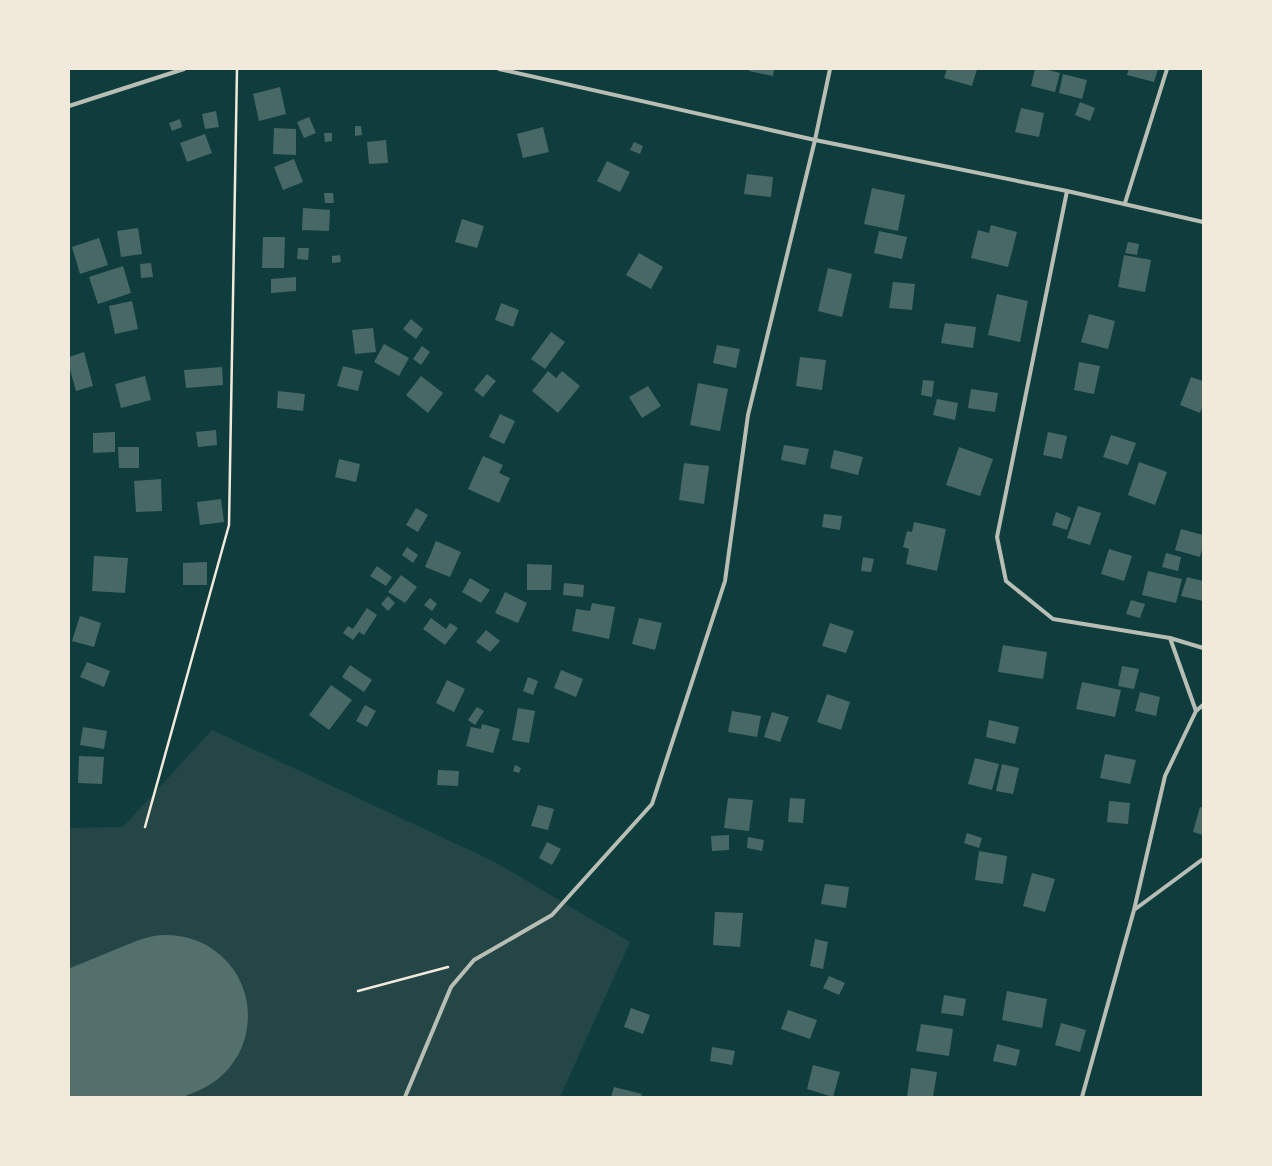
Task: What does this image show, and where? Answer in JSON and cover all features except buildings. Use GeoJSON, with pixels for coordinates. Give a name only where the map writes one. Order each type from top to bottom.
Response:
{"type":"FeatureCollection","features":[{"type":"Feature","properties":{"kind":"street"},"geometry":{"type":"LineString","coordinates":[[69,106],[184,69]]}},
{"type":"Feature","properties":{"kind":"street"},"geometry":{"type":"LineString","coordinates":[[498,69],[815,140],[1067,190],[1203,222]]}},
{"type":"Feature","properties":{"kind":"street"},"geometry":{"type":"LineString","coordinates":[[405,1097],[450,987],[474,960],[552,916],[652,804],[725,581],[748,415],[815,140],[830,69]]}},
{"type":"Feature","properties":{"kind":"street"},"geometry":{"type":"LineString","coordinates":[[1125,203],[1167,69]]}},
{"type":"Feature","properties":{"kind":"street"},"geometry":{"type":"LineString","coordinates":[[1067,190],[997,537],[1006,581],[1053,619],[1170,638],[1203,648]]}},
{"type":"Feature","properties":{"kind":"street"},"geometry":{"type":"LineString","coordinates":[[1170,638],[1196,711]]}},
{"type":"Feature","properties":{"kind":"street"},"geometry":{"type":"LineString","coordinates":[[1082,1097],[1134,910],[1165,776],[1196,711],[1203,705]]}},
{"type":"Feature","properties":{"kind":"street"},"geometry":{"type":"LineString","coordinates":[[1134,910],[1203,859]]}},
{"type":"Feature","properties":{"kind":"path"},"geometry":{"type":"LineString","coordinates":[[145,826],[229,525],[237,69]]}},
{"type":"Feature","properties":{"kind":"path"},"geometry":{"type":"LineString","coordinates":[[358,991],[474,960]]}},
{"type":"Feature","properties":{"kind":"shaded area"},"geometry":{"type":"Polygon","coordinates":[[[212,730],[493,861],[630,942],[560,1097],[69,1097],[69,828],[123,827],[212,730]]]}},
{"type":"Feature","properties":{"kind":"runway"},"geometry":{"type":"LineString","coordinates":[[69,1056],[167,1016]]}}]}
